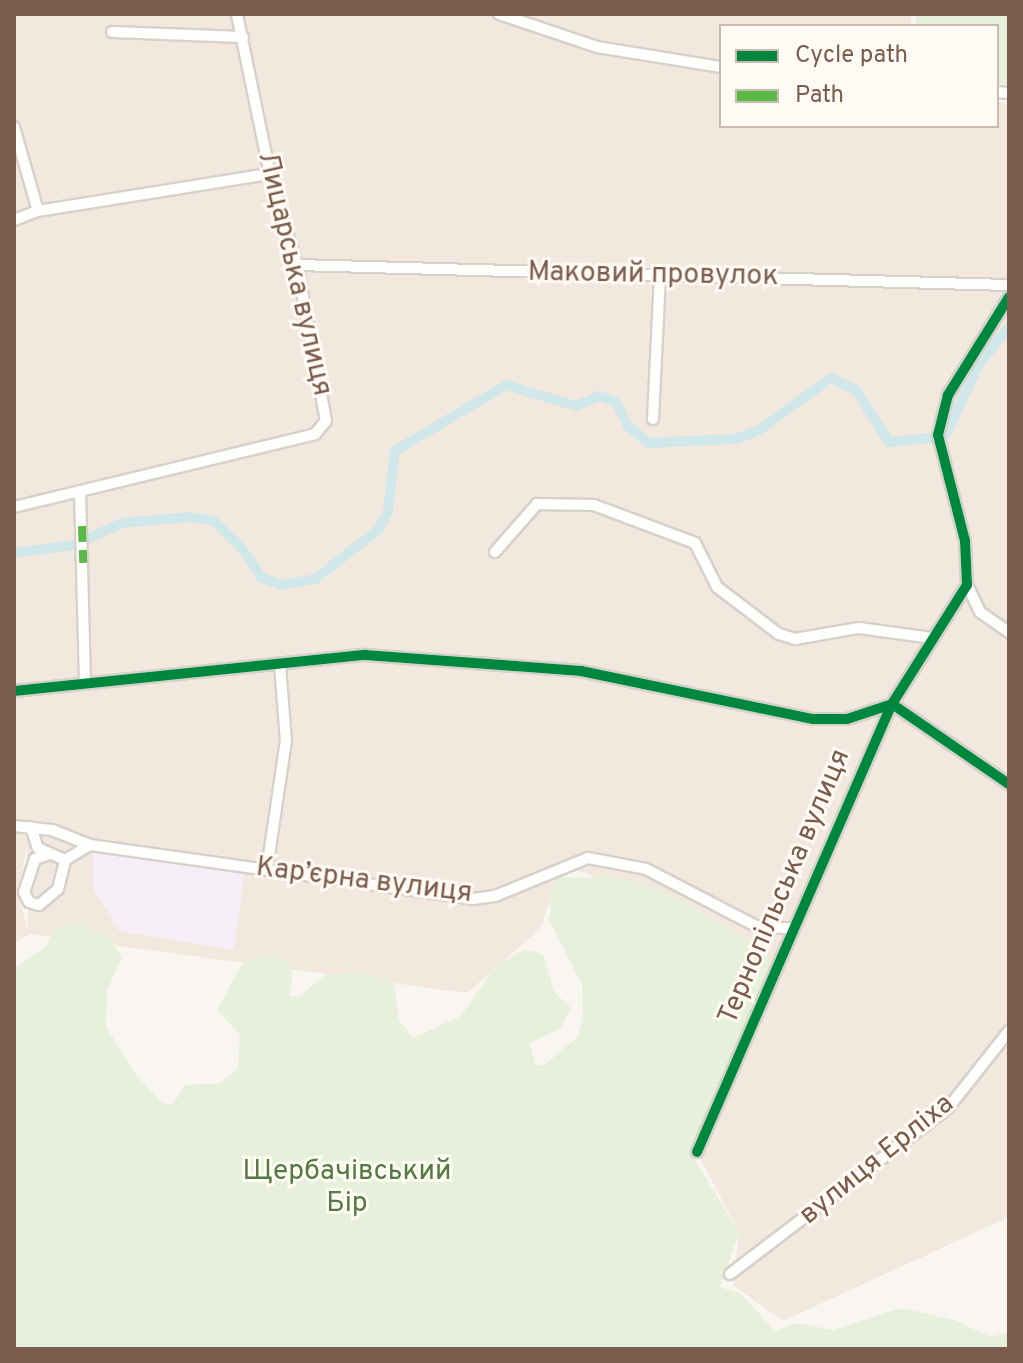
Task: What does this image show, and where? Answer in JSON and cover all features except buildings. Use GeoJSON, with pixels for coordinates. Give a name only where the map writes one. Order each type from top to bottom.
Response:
{"type":"FeatureCollection","features":[{"type":"Feature","properties":{"kind":"street","name":"Лицарська вулиця"},"geometry":{"type":"LineString","coordinates":[[14,507],[315,434],[326,421],[297,265],[270,174],[237,14]]}},
{"type":"Feature","properties":{"kind":"street"},"geometry":{"type":"LineString","coordinates":[[499,14],[597,47],[719,67]]}},
{"type":"Feature","properties":{"kind":"street"},"geometry":{"type":"LineString","coordinates":[[112,32],[243,37]]}},
{"type":"Feature","properties":{"kind":"street"},"geometry":{"type":"LineString","coordinates":[[14,127],[38,211]]}},
{"type":"Feature","properties":{"kind":"street"},"geometry":{"type":"LineString","coordinates":[[14,220],[38,211],[270,174]]}},
{"type":"Feature","properties":{"kind":"street","name":"Маковий провулок"},"geometry":{"type":"LineString","coordinates":[[297,265],[1009,285]]}},
{"type":"Feature","properties":{"kind":"street"},"geometry":{"type":"LineString","coordinates":[[653,419],[660,276]]}},
{"type":"Feature","properties":{"kind":"street"},"geometry":{"type":"LineString","coordinates":[[1009,297],[948,395],[938,435],[965,541],[967,585],[980,612],[1009,632]]}},
{"type":"Feature","properties":{"kind":"street"},"geometry":{"type":"LineString","coordinates":[[80,491],[85,683]]}},
{"type":"Feature","properties":{"kind":"street"},"geometry":{"type":"LineString","coordinates":[[495,552],[537,504],[567,500],[594,505],[695,543],[705,553],[717,587],[779,634],[795,639],[859,628],[932,638]]}},
{"type":"Feature","properties":{"kind":"street","name":"Тернопільська вулиця"},"geometry":{"type":"LineString","coordinates":[[697,1152],[892,704],[967,585]]}},
{"type":"Feature","properties":{"kind":"street"},"geometry":{"type":"LineString","coordinates":[[14,691],[365,655],[581,671],[813,719],[847,719],[892,704],[1009,784]]}},
{"type":"Feature","properties":{"kind":"street"},"geometry":{"type":"LineString","coordinates":[[267,869],[286,741],[280,664]]}},
{"type":"Feature","properties":{"kind":"street","name":"Кар’єрна вулиця"},"geometry":{"type":"LineString","coordinates":[[14,826],[31,827],[90,845],[473,899],[495,896],[588,858],[646,869],[758,927],[792,928]]}},
{"type":"Feature","properties":{"kind":"street"},"geometry":{"type":"LineString","coordinates":[[31,827],[38,848],[47,855],[65,860]]}},
{"type":"Feature","properties":{"kind":"street"},"geometry":{"type":"LineString","coordinates":[[47,855],[35,859],[27,875],[29,902],[39,905],[58,889],[65,860],[90,845]]}},
{"type":"Feature","properties":{"kind":"street","name":"вулиця Ерліха"},"geometry":{"type":"LineString","coordinates":[[730,1274],[949,1107],[1009,1031]]}},
{"type":"Feature","properties":{"kind":"shaded area"},"geometry":{"type":"Polygon","coordinates":[[[14,14],[911,14],[911,24],[719,24],[719,128],[999,128],[999,102],[1009,103],[1009,283],[1003,294],[1009,298],[1009,1217],[783,1321],[733,1285],[739,1233],[697,1152],[769,948],[563,864],[540,929],[467,993],[29,934],[14,943],[14,14]],[[27,842],[19,897],[28,930],[27,842]]]}},
{"type":"Feature","properties":{"kind":"shaded area"},"geometry":{"type":"Polygon","coordinates":[[[93,850],[245,871],[234,950],[119,931],[93,888],[93,850]]]}},
{"type":"Feature","properties":{"kind":"green space"},"geometry":{"type":"Polygon","coordinates":[[[917,14],[1009,14],[1009,85],[999,84],[999,24],[915,24],[917,14]]]}},
{"type":"Feature","properties":{"kind":"green space","name":"Щербачівський Бір"},"geometry":{"type":"Polygon","coordinates":[[[559,877],[622,878],[678,898],[752,942],[771,962],[692,1155],[739,1233],[720,1287],[741,1294],[775,1331],[796,1323],[833,1330],[901,1308],[954,1320],[991,1337],[1009,1332],[1009,1349],[14,1349],[14,968],[45,948],[55,930],[76,922],[109,937],[122,957],[107,991],[106,1027],[136,1075],[162,1103],[173,1105],[184,1085],[220,1083],[238,1069],[240,1035],[217,1010],[242,964],[265,954],[287,962],[293,973],[289,996],[300,996],[325,975],[362,973],[384,979],[394,985],[399,1020],[413,1038],[461,1016],[494,968],[523,950],[534,951],[544,956],[554,992],[571,1008],[560,1029],[530,1043],[535,1066],[544,1065],[577,1038],[583,1017],[582,984],[549,920],[552,886],[559,877]]]}},
{"type":"Feature","properties":{"kind":"waterway"},"geometry":{"type":"LineString","coordinates":[[946,434],[979,364],[1009,327]]}},
{"type":"Feature","properties":{"kind":"waterway"},"geometry":{"type":"LineString","coordinates":[[14,553],[74,545],[122,523],[190,517],[214,521],[241,547],[261,577],[282,585],[315,579],[378,530],[388,512],[395,451],[506,385],[576,406],[599,396],[616,402],[629,427],[649,443],[736,439],[759,430],[831,378],[856,390],[889,442],[931,438]]}},
{"type":"Feature","properties":{"kind":"marked path"},"geometry":{"type":"LineString","coordinates":[[82,526],[83,563]]}},
{"type":"Feature","properties":{"kind":"cycle path"},"geometry":{"type":"LineString","coordinates":[[697,1152],[892,704],[967,585],[965,541],[938,435],[948,395],[1009,297]]}},
{"type":"Feature","properties":{"kind":"cycle path"},"geometry":{"type":"LineString","coordinates":[[14,691],[365,655],[581,671],[813,719],[847,719],[892,704],[1009,784]]}}]}
